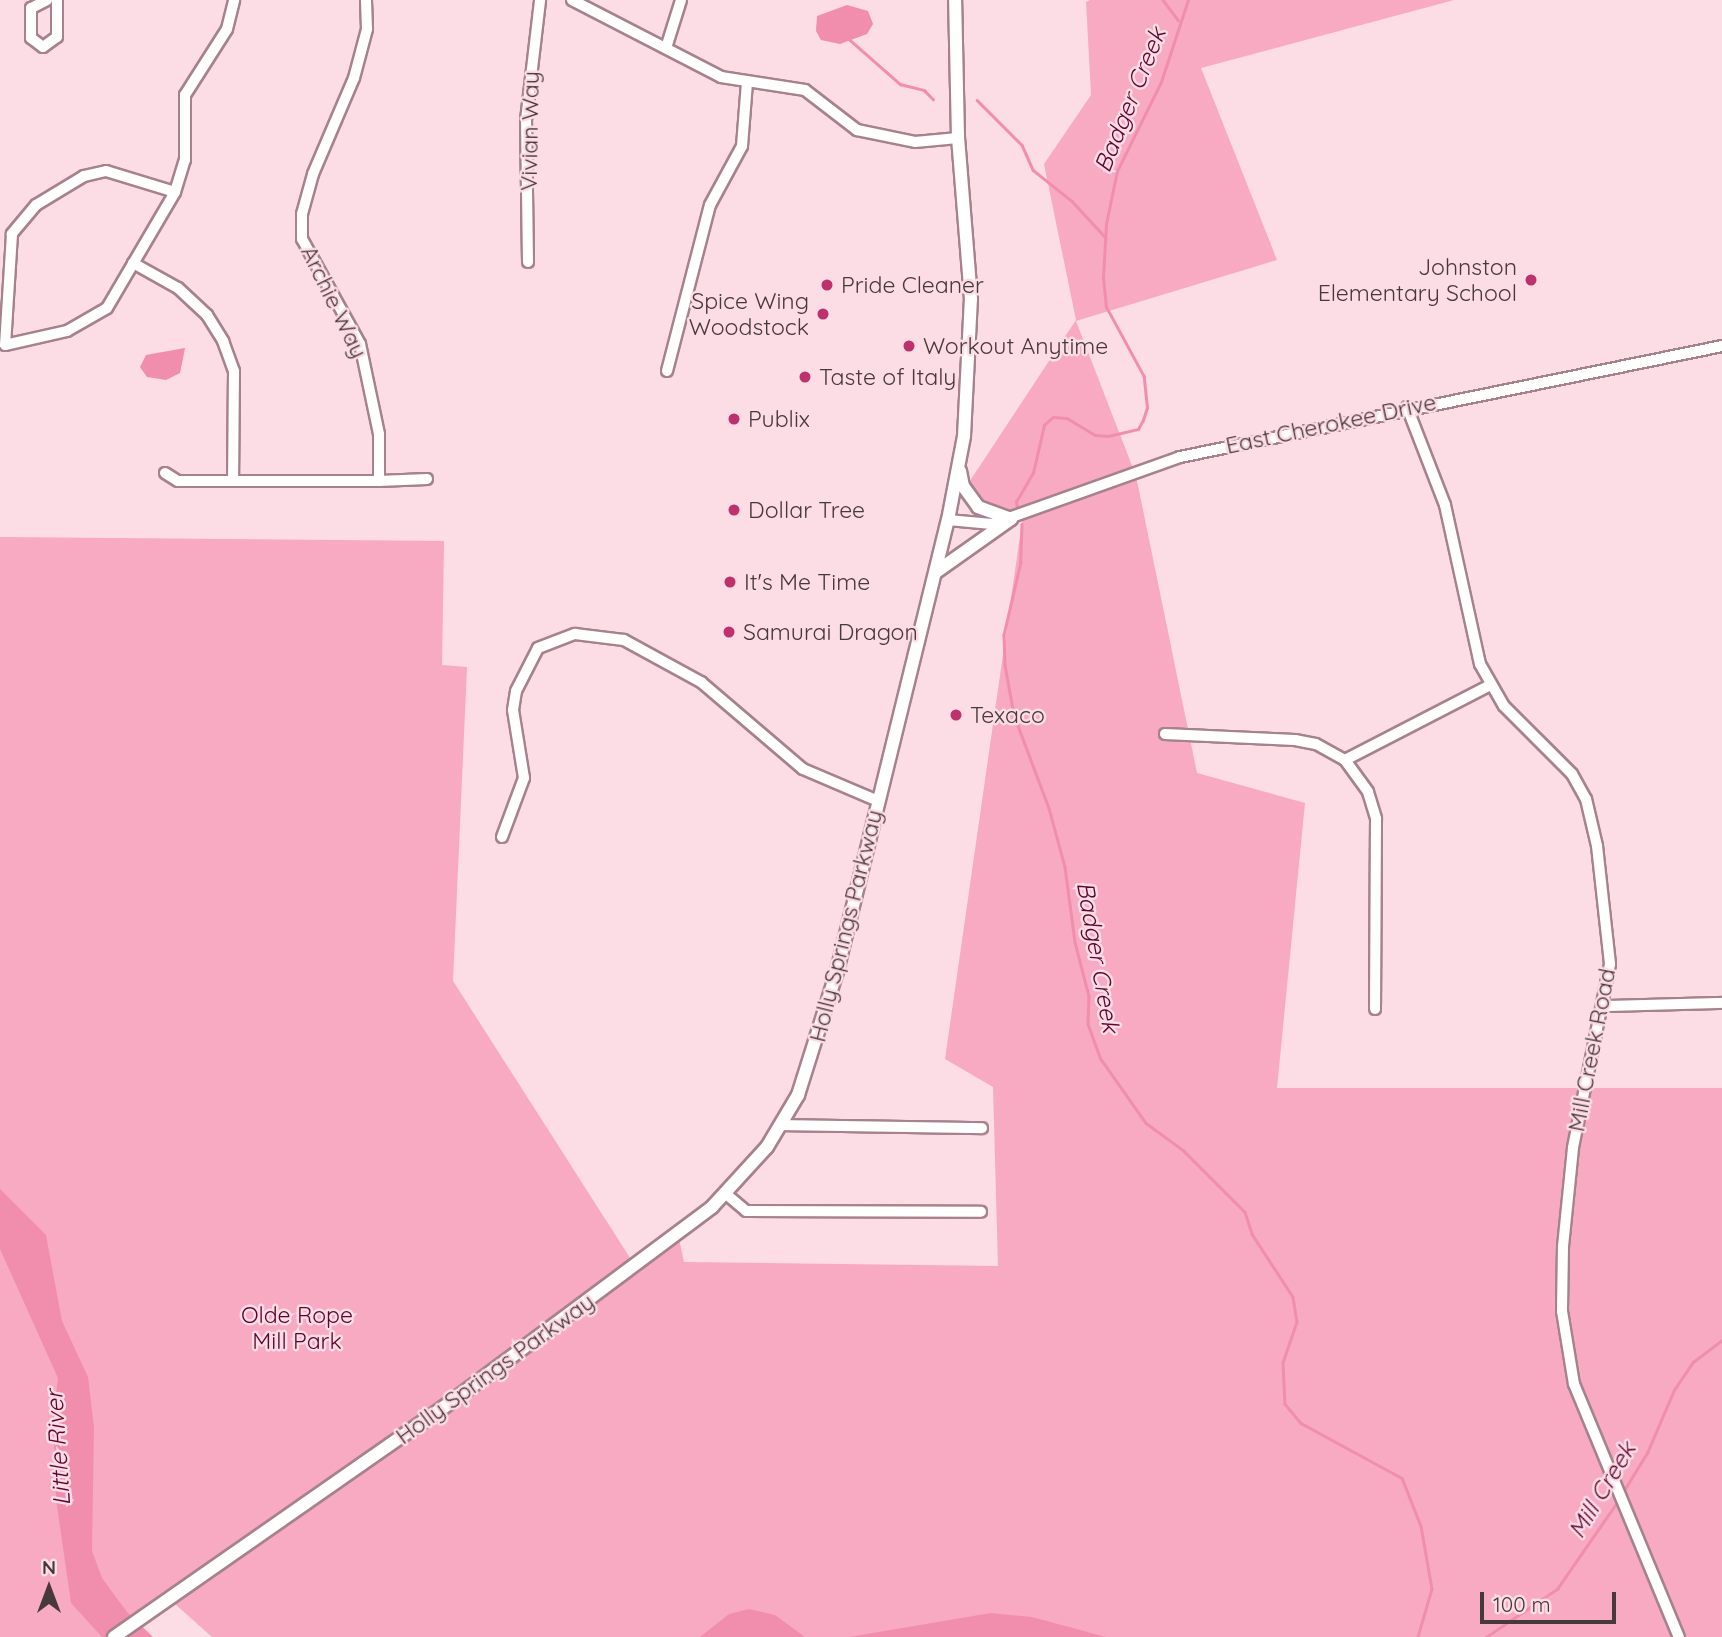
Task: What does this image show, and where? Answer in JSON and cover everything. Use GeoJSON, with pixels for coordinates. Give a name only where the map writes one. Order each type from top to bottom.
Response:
{"type":"FeatureCollection","features":[{"type":"Feature","properties":{"kind":"main road","name":"Holly Springs Parkway"},"geometry":{"type":"LineString","coordinates":[[114,1637],[620,1279],[726,1194],[782,1125],[806,1076],[822,1028],[936,572],[959,467],[971,324],[958,138],[955,0]]}},
{"type":"Feature","properties":{"kind":"main road"},"geometry":{"type":"LineString","coordinates":[[959,467],[963,486],[978,507],[1012,519]]}},
{"type":"Feature","properties":{"kind":"main road"},"geometry":{"type":"LineString","coordinates":[[936,572],[1012,519]]}},
{"type":"Feature","properties":{"kind":"street"},"geometry":{"type":"LineString","coordinates":[[47,0],[31,8],[31,38],[43,47],[57,37],[57,0]]}},
{"type":"Feature","properties":{"kind":"street"},"geometry":{"type":"LineString","coordinates":[[175,192],[106,171],[84,176],[36,205],[12,234],[8,249],[5,345],[67,331],[107,308],[175,192],[185,160],[185,95],[227,29],[234,0]]}},
{"type":"Feature","properties":{"kind":"street","name":"Archie Way"},"geometry":{"type":"LineString","coordinates":[[366,0],[367,29],[360,54],[313,174],[302,214],[302,239],[360,344],[377,422],[379,481]]}},
{"type":"Feature","properties":{"kind":"street","name":"Vivian Way"},"geometry":{"type":"LineString","coordinates":[[528,262],[526,120],[540,0]]}},
{"type":"Feature","properties":{"kind":"street"},"geometry":{"type":"LineString","coordinates":[[572,0],[721,77],[747,83],[782,84],[805,90],[842,122],[886,139],[915,142],[958,138]]}},
{"type":"Feature","properties":{"kind":"street"},"geometry":{"type":"LineString","coordinates":[[666,48],[681,0]]}},
{"type":"Feature","properties":{"kind":"street"},"geometry":{"type":"LineString","coordinates":[[667,371],[710,205],[742,146],[747,83]]}},
{"type":"Feature","properties":{"kind":"street"},"geometry":{"type":"LineString","coordinates":[[134,263],[178,288],[207,315],[223,341],[234,371],[233,481]]}},
{"type":"Feature","properties":{"kind":"street","name":"East Cherokee Drive"},"geometry":{"type":"LineString","coordinates":[[948,520],[980,525],[1012,519],[1180,457],[1407,407],[1722,346]]}},
{"type":"Feature","properties":{"kind":"street","name":"Mill Creek Road"},"geometry":{"type":"LineString","coordinates":[[1407,407],[1445,505],[1472,638],[1490,685],[1504,706],[1572,774],[1586,799],[1608,928],[1610,964],[1604,1006],[1582,1096],[1563,1246],[1562,1311],[1574,1384],[1679,1637]]}},
{"type":"Feature","properties":{"kind":"street"},"geometry":{"type":"LineString","coordinates":[[165,473],[178,481],[427,480]]}},
{"type":"Feature","properties":{"kind":"street"},"geometry":{"type":"LineString","coordinates":[[502,837],[524,778],[513,710],[516,691],[538,648],[575,634],[624,640],[690,676],[719,694],[803,769],[878,801]]}},
{"type":"Feature","properties":{"kind":"street"},"geometry":{"type":"LineString","coordinates":[[1345,760],[1490,685]]}},
{"type":"Feature","properties":{"kind":"street"},"geometry":{"type":"LineString","coordinates":[[1165,734],[1295,740],[1316,744],[1345,760],[1368,792],[1376,818],[1375,1009]]}},
{"type":"Feature","properties":{"kind":"street"},"geometry":{"type":"LineString","coordinates":[[1604,1006],[1722,1003]]}},
{"type":"Feature","properties":{"kind":"street"},"geometry":{"type":"LineString","coordinates":[[782,1125],[982,1128]]}},
{"type":"Feature","properties":{"kind":"street"},"geometry":{"type":"LineString","coordinates":[[726,1194],[746,1211],[981,1212]]}},
{"type":"Feature","properties":{"kind":"green space","name":"Olde Rope Mill Park"},"geometry":{"type":"Polygon","coordinates":[[[1454,0],[1201,68],[1277,260],[1076,321],[1136,476],[1197,773],[1305,803],[1277,1088],[1722,1088],[1722,1637],[212,1637],[166,1596],[107,1637],[0,1637],[0,537],[444,541],[442,665],[467,667],[453,981],[632,1261],[679,1239],[684,1262],[998,1266],[993,1087],[945,1059],[1022,522],[964,490],[1076,320],[1044,164],[1091,95],[1086,2],[1454,0]]]}},
{"type":"Feature","properties":{"kind":"water"},"geometry":{"type":"Polygon","coordinates":[[[847,5],[868,11],[873,24],[867,34],[840,44],[821,40],[816,31],[817,16],[847,5]]]}},
{"type":"Feature","properties":{"kind":"water"},"geometry":{"type":"Polygon","coordinates":[[[185,348],[180,373],[166,380],[147,377],[140,367],[146,355],[185,348]]]}},
{"type":"Feature","properties":{"kind":"water","name":"Little River"},"geometry":{"type":"Polygon","coordinates":[[[0,1189],[46,1235],[62,1321],[88,1377],[94,1427],[92,1551],[102,1578],[127,1612],[153,1637],[102,1637],[71,1603],[56,1499],[53,1418],[58,1378],[0,1249],[0,1189]]]}},
{"type":"Feature","properties":{"kind":"water"},"geometry":{"type":"Polygon","coordinates":[[[749,1609],[775,1615],[805,1637],[700,1637],[729,1614],[749,1609]]]}},
{"type":"Feature","properties":{"kind":"water"},"geometry":{"type":"Polygon","coordinates":[[[991,1613],[1032,1617],[1106,1637],[849,1637],[991,1613]]]}},
{"type":"Feature","properties":{"kind":"waterway"},"geometry":{"type":"LineString","coordinates":[[1163,0],[1178,20]]}},
{"type":"Feature","properties":{"kind":"waterway","name":"Badger Creek"},"geometry":{"type":"LineString","coordinates":[[1017,508],[1016,502],[1033,473],[1044,425],[1053,417],[1067,418],[1095,435],[1108,436],[1138,429],[1143,420],[1147,408],[1144,377],[1106,307],[1103,278],[1106,224],[1117,171],[1161,82],[1188,0]]}},
{"type":"Feature","properties":{"kind":"waterway"},"geometry":{"type":"LineString","coordinates":[[850,40],[900,84],[924,90],[933,99]]}},
{"type":"Feature","properties":{"kind":"waterway"},"geometry":{"type":"LineString","coordinates":[[977,100],[1022,145],[1033,170],[1072,201],[1106,238]]}},
{"type":"Feature","properties":{"kind":"waterway","name":"Badger Creek"},"geometry":{"type":"LineString","coordinates":[[1022,524],[1021,562],[1004,635],[1005,665],[1014,715],[1049,808],[1065,867],[1075,942],[1089,996],[1088,1024],[1101,1059],[1146,1123],[1183,1150],[1245,1212],[1252,1234],[1293,1297],[1297,1322],[1283,1363],[1285,1404],[1301,1423],[1402,1478],[1421,1526],[1432,1589],[1418,1637]]}},
{"type":"Feature","properties":{"kind":"waterway","name":"Mill Creek"},"geometry":{"type":"LineString","coordinates":[[1623,1492],[1647,1453],[1674,1390],[1693,1362],[1722,1340]]}},
{"type":"Feature","properties":{"kind":"waterway","name":"Mill Creek"},"geometry":{"type":"LineString","coordinates":[[1486,1637],[1557,1589],[1618,1501]]}},
{"type":"Feature","properties":{"kind":"place","name":"Johnston Elementary School"},"geometry":{"type":"Point","coordinates":[1531,280]}},
{"type":"Feature","properties":{"kind":"place","name":"Pride Cleaner"},"geometry":{"type":"Point","coordinates":[827,285]}},
{"type":"Feature","properties":{"kind":"place","name":"Spice Wing Woodstock"},"geometry":{"type":"Point","coordinates":[823,314]}},
{"type":"Feature","properties":{"kind":"place","name":"Workout Anytime"},"geometry":{"type":"Point","coordinates":[909,346]}},
{"type":"Feature","properties":{"kind":"place","name":"Taste of Italy"},"geometry":{"type":"Point","coordinates":[805,377]}},
{"type":"Feature","properties":{"kind":"place","name":"Publix"},"geometry":{"type":"Point","coordinates":[734,419]}},
{"type":"Feature","properties":{"kind":"place","name":"Dollar Tree"},"geometry":{"type":"Point","coordinates":[734,510]}},
{"type":"Feature","properties":{"kind":"place","name":"It's Me Time"},"geometry":{"type":"Point","coordinates":[730,582]}},
{"type":"Feature","properties":{"kind":"place","name":"Samurai Dragon"},"geometry":{"type":"Point","coordinates":[729,632]}},
{"type":"Feature","properties":{"kind":"place","name":"Texaco"},"geometry":{"type":"Point","coordinates":[956,715]}}]}
